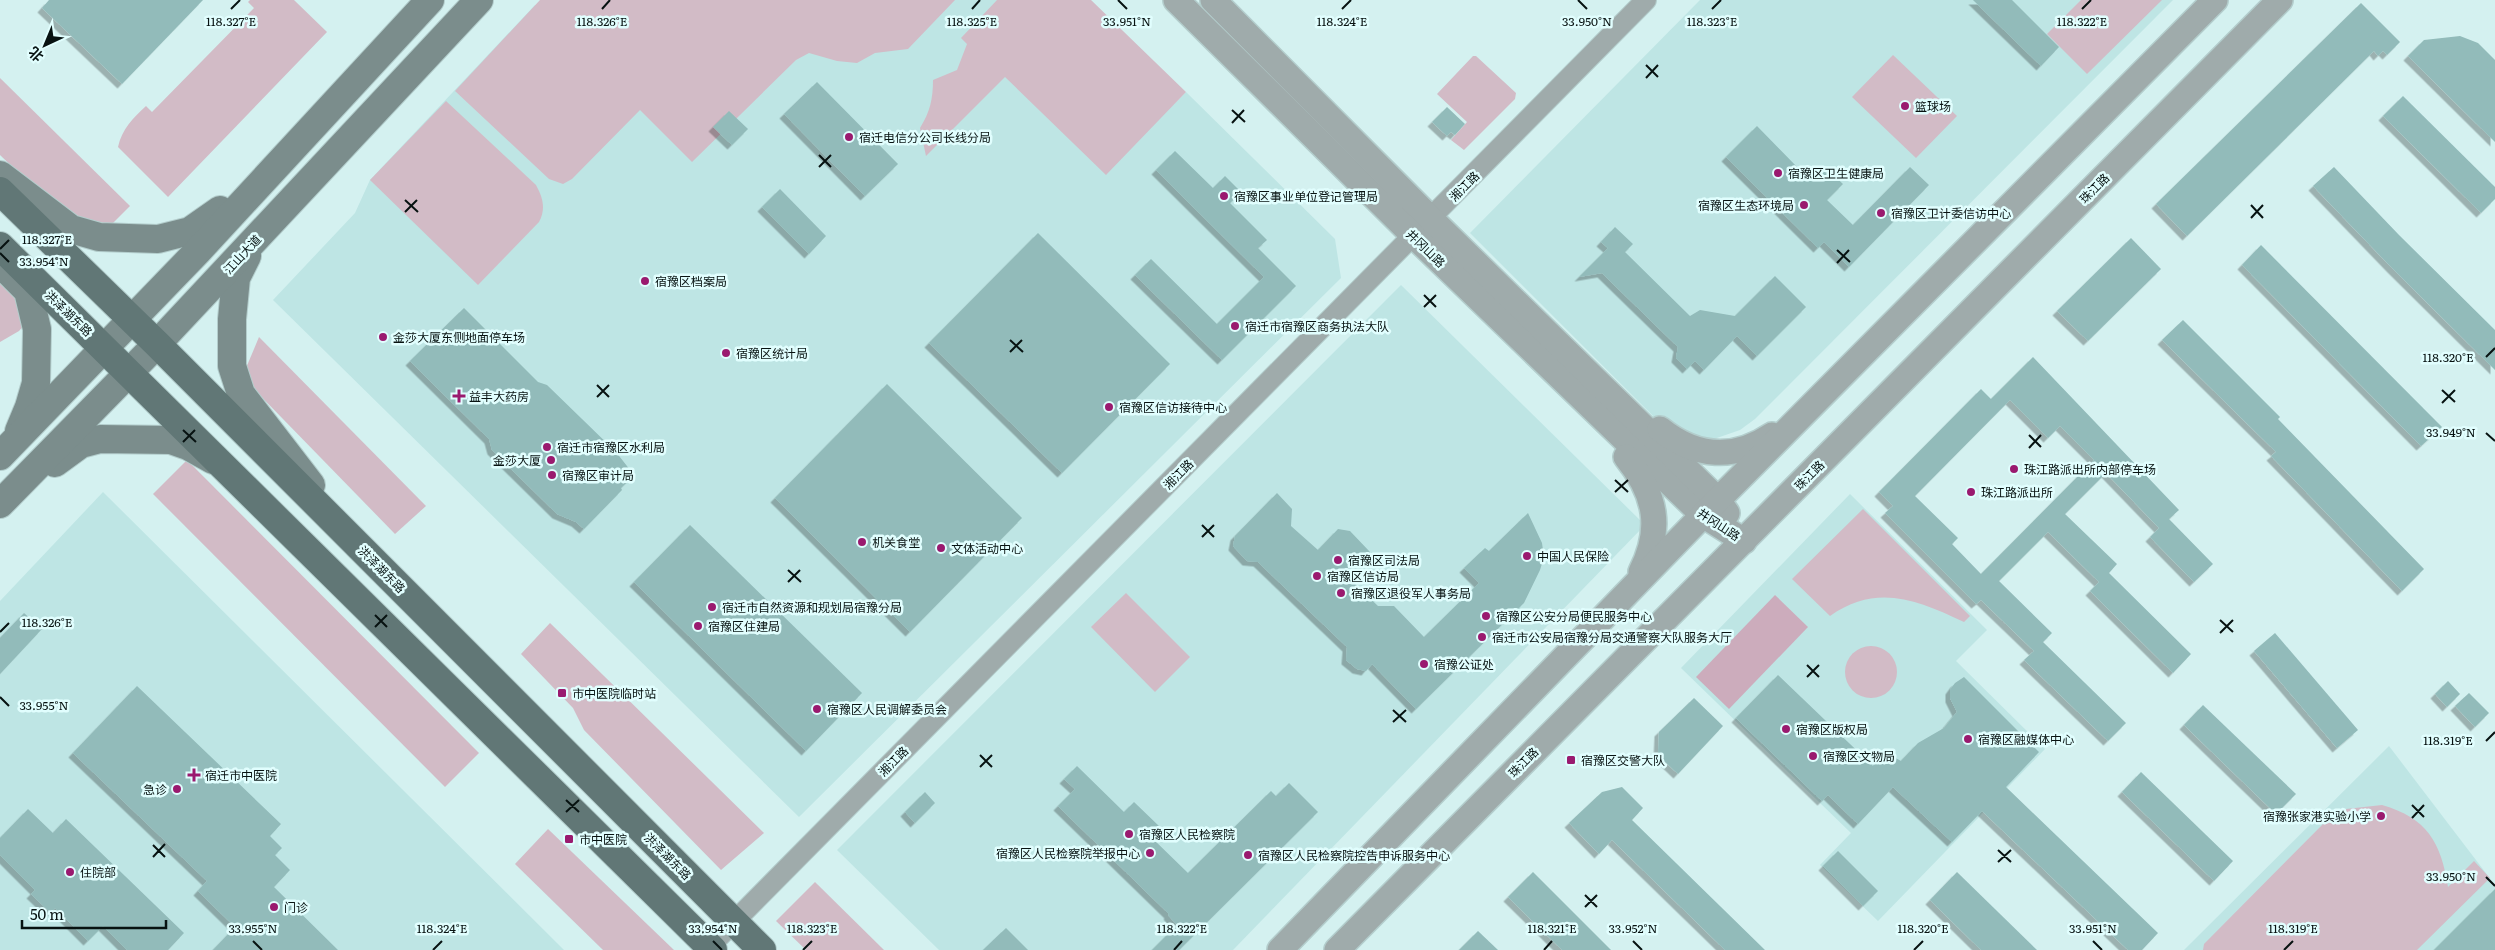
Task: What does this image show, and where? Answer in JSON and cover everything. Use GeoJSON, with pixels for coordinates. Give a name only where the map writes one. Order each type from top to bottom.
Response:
{"type":"FeatureCollection","features":[{"type":"Feature","properties":{"kind":"main road"},"geometry":{"type":"LineString","coordinates":[[7,449],[132,320],[430,0]]}},
{"type":"Feature","properties":{"kind":"main road","name":"江山大道"},"geometry":{"type":"LineString","coordinates":[[0,504],[158,344],[479,0]]}},
{"type":"Feature","properties":{"kind":"main road"},"geometry":{"type":"LineString","coordinates":[[0,175],[71,229],[99,237],[158,239],[190,231],[210,219],[312,127]]}},
{"type":"Feature","properties":{"kind":"main road","name":"洪泽湖东路"},"geometry":{"type":"LineString","coordinates":[[0,191],[158,344],[762,950]]}},
{"type":"Feature","properties":{"kind":"main road"},"geometry":{"type":"LineString","coordinates":[[255,240],[236,278],[232,319],[232,366],[241,394],[349,536]]}},
{"type":"Feature","properties":{"kind":"main road","name":"洪泽湖东路"},"geometry":{"type":"LineString","coordinates":[[0,246],[130,372],[712,948]]}},
{"type":"Feature","properties":{"kind":"main road"},"geometry":{"type":"LineString","coordinates":[[0,263],[28,291],[37,328],[36,383],[29,407],[7,449]]}},
{"type":"Feature","properties":{"kind":"main road"},"geometry":{"type":"LineString","coordinates":[[0,509],[81,444],[100,439],[171,440],[188,446],[228,469]]}},
{"type":"Feature","properties":{"kind":"street","name":"井冈山路"},"geometry":{"type":"LineString","coordinates":[[1176,0],[1422,228],[1744,541]]}},
{"type":"Feature","properties":{"kind":"street","name":"井冈山路"},"geometry":{"type":"LineString","coordinates":[[1213,0],[1422,228]]}},
{"type":"Feature","properties":{"kind":"street","name":"湘江路"},"geometry":{"type":"LineString","coordinates":[[712,948],[733,921],[1646,0]]}},
{"type":"Feature","properties":{"kind":"street"},"geometry":{"type":"LineString","coordinates":[[1280,950],[1634,586],[2215,0]]}},
{"type":"Feature","properties":{"kind":"street","name":"珠江路"},"geometry":{"type":"LineString","coordinates":[[1337,950],[2280,0]]}},
{"type":"Feature","properties":{"kind":"street"},"geometry":{"type":"LineString","coordinates":[[1572,373],[1664,432],[1700,451],[1721,453],[1756,445],[1806,412]]}},
{"type":"Feature","properties":{"kind":"street"},"geometry":{"type":"LineString","coordinates":[[1572,373],[1642,476],[1648,491],[1654,513],[1654,541],[1634,586]]}},
{"type":"Feature","properties":{"kind":"shaded area"},"geometry":{"type":"Polygon","coordinates":[[[250,0],[294,0],[327,32],[168,197],[118,147],[122,135],[141,110],[146,106],[152,112],[254,8],[248,2],[250,0]]]}},
{"type":"Feature","properties":{"kind":"shaded area"},"geometry":{"type":"Polygon","coordinates":[[[540,0],[955,0],[908,49],[875,53],[857,63],[837,61],[809,53],[796,60],[692,162],[640,110],[572,179],[563,184],[549,179],[455,91],[540,0]]]}},
{"type":"Feature","properties":{"kind":"shaded area"},"geometry":{"type":"Polygon","coordinates":[[[648,0],[1062,0],[1171,107],[1186,92],[1335,239],[1341,278],[799,817],[273,300],[355,213],[370,180],[535,5],[648,0]]]}},
{"type":"Feature","properties":{"kind":"shaded area"},"geometry":{"type":"Polygon","coordinates":[[[997,0],[1091,0],[1186,92],[1106,175],[1005,77],[926,156],[920,128],[930,105],[933,80],[957,70],[967,44],[961,38],[997,0]]]}},
{"type":"Feature","properties":{"kind":"shaded area"},"geometry":{"type":"Polygon","coordinates":[[[1700,0],[2173,0],[1755,419],[1740,430],[1711,440],[1668,431],[1470,233],[1700,0]]]}},
{"type":"Feature","properties":{"kind":"shaded area"},"geometry":{"type":"Polygon","coordinates":[[[2081,0],[2162,0],[2087,74],[2047,34],[2081,0]]]}},
{"type":"Feature","properties":{"kind":"shaded area","name":"篮球场"},"geometry":{"type":"Polygon","coordinates":[[[1893,55],[1957,116],[1916,158],[1852,97],[1893,55]]]}},
{"type":"Feature","properties":{"kind":"shaded area"},"geometry":{"type":"Polygon","coordinates":[[[1473,56],[1476,56],[1516,93],[1515,99],[1464,150],[1451,140],[1467,122],[1437,94],[1473,56]]]}},
{"type":"Feature","properties":{"kind":"shaded area"},"geometry":{"type":"Polygon","coordinates":[[[0,78],[130,206],[107,229],[93,230],[47,200],[0,155],[0,78]]]}},
{"type":"Feature","properties":{"kind":"shaded area"},"geometry":{"type":"Polygon","coordinates":[[[446,101],[536,185],[543,203],[539,222],[478,285],[370,180],[446,101]]]}},
{"type":"Feature","properties":{"kind":"shaded area"},"geometry":{"type":"Polygon","coordinates":[[[0,272],[20,292],[25,324],[19,331],[0,342],[0,272]]]}},
{"type":"Feature","properties":{"kind":"shaded area"},"geometry":{"type":"Polygon","coordinates":[[[1401,285],[1645,525],[1233,950],[939,950],[837,850],[1401,285]]]}},
{"type":"Feature","properties":{"kind":"shaded area"},"geometry":{"type":"Polygon","coordinates":[[[259,337],[426,506],[395,534],[249,384],[246,368],[259,337]]]}},
{"type":"Feature","properties":{"kind":"shaded area"},"geometry":{"type":"Polygon","coordinates":[[[187,460],[479,753],[445,787],[153,494],[187,460]]]}},
{"type":"Feature","properties":{"kind":"shaded area","name":"宿迁市中医院"},"geometry":{"type":"Polygon","coordinates":[[[103,492],[564,950],[0,950],[0,601],[103,492]]]}},
{"type":"Feature","properties":{"kind":"shaded area"},"geometry":{"type":"Polygon","coordinates":[[[1850,494],[1987,630],[1956,661],[2045,749],[1878,921],[1820,865],[1851,833],[1681,668],[1850,494]]]}},
{"type":"Feature","properties":{"kind":"shaded area"},"geometry":{"type":"Polygon","coordinates":[[[1863,509],[1970,616],[1964,622],[1930,607],[1897,598],[1864,600],[1847,606],[1830,616],[1792,579],[1863,509]]]}},
{"type":"Feature","properties":{"kind":"shaded area"},"geometry":{"type":"Polygon","coordinates":[[[1126,593],[1190,657],[1155,692],[1091,627],[1126,593]]]}},
{"type":"Feature","properties":{"kind":"shaded area"},"geometry":{"type":"Polygon","coordinates":[[[1775,595],[1808,627],[1729,709],[1696,677],[1775,595]]]}},
{"type":"Feature","properties":{"kind":"shaded area"},"geometry":{"type":"Polygon","coordinates":[[[550,623],[764,833],[721,870],[584,730],[573,708],[521,654],[550,623]]]}},
{"type":"Feature","properties":{"kind":"shaded area"},"geometry":{"type":"Polygon","coordinates":[[[1866,646],[1876,646],[1890,653],[1897,667],[1897,677],[1890,691],[1876,698],[1866,698],[1856,694],[1849,687],[1845,677],[1845,667],[1849,657],[1856,650],[1866,646]]]}},
{"type":"Feature","properties":{"kind":"shaded area","name":"宿豫张家港实验小学"},"geometry":{"type":"Polygon","coordinates":[[[2389,746],[2495,885],[2495,950],[2184,950],[2389,746]]]}},
{"type":"Feature","properties":{"kind":"shaded area","name":"宿豫张家港实验小学"},"geometry":{"type":"Polygon","coordinates":[[[2382,805],[2410,817],[2429,834],[2441,857],[2448,887],[2474,861],[2490,878],[2417,950],[2203,950],[2204,944],[2332,815],[2346,809],[2382,805]]]}},
{"type":"Feature","properties":{"kind":"shaded area"},"geometry":{"type":"Polygon","coordinates":[[[548,829],[674,950],[603,950],[515,864],[548,829]]]}},
{"type":"Feature","properties":{"kind":"shaded area"},"geometry":{"type":"Polygon","coordinates":[[[815,882],[884,950],[806,950],[776,921],[815,882]]]}},
{"type":"Feature","properties":{"kind":"building"},"geometry":{"type":"Polygon","coordinates":[[[49,0],[203,0],[122,84],[42,8],[49,0]]]}},
{"type":"Feature","properties":{"kind":"building"},"geometry":{"type":"Polygon","coordinates":[[[1973,0],[2012,0],[2059,47],[2041,66],[1973,0]]]}},
{"type":"Feature","properties":{"kind":"building"},"geometry":{"type":"Polygon","coordinates":[[[2361,3],[2400,42],[2387,55],[2383,51],[2378,56],[2374,51],[2187,236],[2156,204],[2361,3]]]}},
{"type":"Feature","properties":{"kind":"building"},"geometry":{"type":"Polygon","coordinates":[[[2460,36],[2478,43],[2495,60],[2495,142],[2408,56],[2424,40],[2460,36]]]}},
{"type":"Feature","properties":{"kind":"building"},"geometry":{"type":"Polygon","coordinates":[[[817,82],[898,164],[865,196],[784,114],[817,82]]]}},
{"type":"Feature","properties":{"kind":"building"},"geometry":{"type":"Polygon","coordinates":[[[2403,96],[2495,187],[2495,199],[2481,213],[2383,116],[2403,96]]]}},
{"type":"Feature","properties":{"kind":"building"},"geometry":{"type":"Polygon","coordinates":[[[1447,107],[1465,124],[1455,135],[1451,132],[1447,136],[1432,122],[1447,107]]]}},
{"type":"Feature","properties":{"kind":"building"},"geometry":{"type":"Polygon","coordinates":[[[729,111],[748,129],[732,145],[713,127],[729,111]]]}},
{"type":"Feature","properties":{"kind":"building"},"geometry":{"type":"Polygon","coordinates":[[[1757,126],[1800,170],[1802,168],[1815,181],[1827,169],[1843,184],[1827,200],[1853,225],[1910,167],[1929,185],[1849,267],[1824,242],[1818,248],[1726,157],[1757,126]]]}},
{"type":"Feature","properties":{"kind":"building"},"geometry":{"type":"Polygon","coordinates":[[[1175,151],[1213,188],[1225,176],[1241,192],[1230,203],[1267,240],[1258,248],[1296,286],[1222,360],[1135,275],[1151,259],[1217,324],[1264,277],[1156,170],[1175,151]]]}},
{"type":"Feature","properties":{"kind":"building"},"geometry":{"type":"Polygon","coordinates":[[[2334,167],[2399,235],[2495,330],[2495,370],[2313,186],[2334,167]]]}},
{"type":"Feature","properties":{"kind":"building"},"geometry":{"type":"Polygon","coordinates":[[[780,189],[826,236],[809,254],[762,207],[780,189]]]}},
{"type":"Feature","properties":{"kind":"building"},"geometry":{"type":"Polygon","coordinates":[[[1615,227],[1633,244],[1625,252],[1690,316],[1700,310],[1735,316],[1775,276],[1806,307],[1757,356],[1737,336],[1704,370],[1695,361],[1687,369],[1676,358],[1678,347],[1602,273],[1579,277],[1608,248],[1601,242],[1615,227]]]}},
{"type":"Feature","properties":{"kind":"building"},"geometry":{"type":"Polygon","coordinates":[[[1038,233],[1170,364],[1062,473],[929,343],[1038,233]]]}},
{"type":"Feature","properties":{"kind":"building"},"geometry":{"type":"Polygon","coordinates":[[[2131,238],[2161,269],[2088,341],[2057,311],[2131,238]]]}},
{"type":"Feature","properties":{"kind":"building"},"geometry":{"type":"Polygon","coordinates":[[[2261,245],[2442,427],[2421,446],[2242,265],[2261,245]]]}},
{"type":"Feature","properties":{"kind":"building"},"geometry":{"type":"Polygon","coordinates":[[[464,308],[538,382],[547,385],[616,452],[634,475],[584,529],[576,522],[557,514],[492,450],[489,439],[410,361],[464,308]]]}},
{"type":"Feature","properties":{"kind":"building"},"geometry":{"type":"Polygon","coordinates":[[[2183,320],[2280,417],[2278,419],[2424,569],[2402,591],[2271,456],[2276,452],[2162,340],[2183,320]]]}},
{"type":"Feature","properties":{"kind":"building"},"geometry":{"type":"Polygon","coordinates":[[[2033,357],[2179,510],[2169,519],[2213,564],[2194,582],[2150,537],[2159,528],[2106,473],[2065,514],[2117,564],[2109,573],[2191,654],[2173,673],[2090,591],[2099,582],[2048,532],[1999,581],[2052,633],[2043,642],[2126,723],[2108,741],[2024,660],[2034,651],[1981,600],[1976,604],[1885,513],[1893,506],[1879,492],[1981,389],[1991,399],[2033,357]],[[2010,400],[1915,496],[1958,538],[1952,544],[1981,574],[2094,460],[2060,426],[2048,438],[2010,400]]]}},
{"type":"Feature","properties":{"kind":"building"},"geometry":{"type":"Polygon","coordinates":[[[887,384],[1022,518],[910,632],[775,498],[887,384]]]}},
{"type":"Feature","properties":{"kind":"building"},"geometry":{"type":"Polygon","coordinates":[[[1277,493],[1292,509],[1291,526],[1318,550],[1338,529],[1350,531],[1370,552],[1370,560],[1351,580],[1378,606],[1394,606],[1424,637],[1479,583],[1464,568],[1485,548],[1489,551],[1528,513],[1542,543],[1544,557],[1540,570],[1524,603],[1416,709],[1372,664],[1366,671],[1357,669],[1346,660],[1347,647],[1258,562],[1247,561],[1233,546],[1235,536],[1277,493]]]}},
{"type":"Feature","properties":{"kind":"building"},"geometry":{"type":"Polygon","coordinates":[[[690,525],[862,693],[806,751],[634,582],[690,525]]]}},
{"type":"Feature","properties":{"kind":"building"},"geometry":{"type":"Polygon","coordinates":[[[24,613],[42,629],[0,674],[0,638],[24,613]]]}},
{"type":"Feature","properties":{"kind":"building"},"geometry":{"type":"Polygon","coordinates":[[[2275,633],[2358,730],[2337,748],[2254,651],[2275,633]]]}},
{"type":"Feature","properties":{"kind":"building"},"geometry":{"type":"Polygon","coordinates":[[[1778,675],[1873,766],[1883,755],[1892,756],[1901,761],[1918,743],[1944,728],[1957,712],[1950,698],[1950,690],[1955,683],[1964,677],[2039,752],[2006,787],[2158,933],[2142,950],[2128,950],[1982,811],[1952,842],[1893,787],[1858,824],[1828,795],[1822,801],[1736,718],[1778,675]]]}},
{"type":"Feature","properties":{"kind":"building"},"geometry":{"type":"Polygon","coordinates":[[[2448,681],[2460,694],[2447,707],[2435,694],[2448,681]]]}},
{"type":"Feature","properties":{"kind":"building","name":"急诊"},"geometry":{"type":"Polygon","coordinates":[[[137,686],[281,824],[270,836],[282,848],[275,855],[290,870],[274,887],[338,950],[213,950],[235,927],[198,891],[207,881],[73,753],[137,686]]]}},
{"type":"Feature","properties":{"kind":"building"},"geometry":{"type":"Polygon","coordinates":[[[2469,693],[2489,713],[2475,727],[2455,706],[2469,693]]]}},
{"type":"Feature","properties":{"kind":"building"},"geometry":{"type":"Polygon","coordinates":[[[1694,698],[1723,726],[1678,774],[1658,755],[1659,732],[1694,698]]]}},
{"type":"Feature","properties":{"kind":"building"},"geometry":{"type":"Polygon","coordinates":[[[2203,705],[2296,794],[2276,814],[2184,725],[2203,705]]]}},
{"type":"Feature","properties":{"kind":"building"},"geometry":{"type":"Polygon","coordinates":[[[1077,766],[1124,812],[1134,802],[1160,827],[1151,837],[1188,873],[1271,791],[1276,796],[1289,783],[1318,812],[1179,950],[1152,950],[1177,925],[1169,914],[1058,806],[1075,789],[1064,779],[1077,766]]]}},
{"type":"Feature","properties":{"kind":"building"},"geometry":{"type":"Polygon","coordinates":[[[2141,772],[2233,861],[2214,881],[2122,792],[2141,772]]]}},
{"type":"Feature","properties":{"kind":"building"},"geometry":{"type":"Polygon","coordinates":[[[1622,787],[1643,808],[1632,820],[1765,950],[1725,950],[1612,840],[1599,854],[1569,823],[1602,792],[1622,787]]]}},
{"type":"Feature","properties":{"kind":"building"},"geometry":{"type":"Polygon","coordinates":[[[925,792],[935,803],[915,823],[905,812],[925,792]]]}},
{"type":"Feature","properties":{"kind":"building","name":"住院部"},"geometry":{"type":"Polygon","coordinates":[[[28,809],[53,833],[66,819],[184,933],[168,950],[127,950],[103,926],[88,941],[55,908],[51,913],[31,894],[35,890],[0,855],[0,838],[28,809]]]}},
{"type":"Feature","properties":{"kind":"building"},"geometry":{"type":"Polygon","coordinates":[[[1838,851],[1878,891],[1863,906],[1823,866],[1838,851]]]}},
{"type":"Feature","properties":{"kind":"building"},"geometry":{"type":"Polygon","coordinates":[[[1533,872],[1611,950],[1562,950],[1508,897],[1533,872]]]}},
{"type":"Feature","properties":{"kind":"building"},"geometry":{"type":"Polygon","coordinates":[[[1957,872],[2037,950],[1981,950],[1930,900],[1957,872]]]}},
{"type":"Feature","properties":{"kind":"building"},"geometry":{"type":"Polygon","coordinates":[[[2495,889],[2495,950],[2434,950],[2495,889]]]}},
{"type":"Feature","properties":{"kind":"building"},"geometry":{"type":"Polygon","coordinates":[[[1006,928],[1028,950],[983,950],[1006,928]]]}},
{"type":"Feature","properties":{"kind":"building"},"geometry":{"type":"Polygon","coordinates":[[[1478,931],[1498,950],[1459,950],[1478,931]]]}},
{"type":"Feature","properties":{"kind":"place","name":"篮球场"},"geometry":{"type":"Point","coordinates":[1905,106]}},
{"type":"Feature","properties":{"kind":"place","name":"宿迁电信分公司长线分局"},"geometry":{"type":"Point","coordinates":[849,137]}},
{"type":"Feature","properties":{"kind":"place","name":"宿豫区卫生健康局"},"geometry":{"type":"Point","coordinates":[1778,173]}},
{"type":"Feature","properties":{"kind":"place","name":"宿豫区事业单位登记管理局"},"geometry":{"type":"Point","coordinates":[1224,196]}},
{"type":"Feature","properties":{"kind":"place","name":"宿豫区生态环境局"},"geometry":{"type":"Point","coordinates":[1804,205]}},
{"type":"Feature","properties":{"kind":"place","name":"宿豫区卫计委信访中心"},"geometry":{"type":"Point","coordinates":[1881,213]}},
{"type":"Feature","properties":{"kind":"place","name":"宿豫区档案局"},"geometry":{"type":"Point","coordinates":[645,281]}},
{"type":"Feature","properties":{"kind":"place","name":"宿迁市宿豫区商务执法大队"},"geometry":{"type":"Point","coordinates":[1235,326]}},
{"type":"Feature","properties":{"kind":"place","name":"金莎大厦东侧地面停车场"},"geometry":{"type":"Point","coordinates":[383,337]}},
{"type":"Feature","properties":{"kind":"place","name":"宿豫区统计局"},"geometry":{"type":"Point","coordinates":[726,353]}},
{"type":"Feature","properties":{"kind":"place","name":"益丰大药房"},"geometry":{"type":"Point","coordinates":[459,396]}},
{"type":"Feature","properties":{"kind":"place","name":"宿豫区信访接待中心"},"geometry":{"type":"Point","coordinates":[1109,407]}},
{"type":"Feature","properties":{"kind":"place","name":"宿迁市宿豫区水利局"},"geometry":{"type":"Point","coordinates":[547,447]}},
{"type":"Feature","properties":{"kind":"place","name":"金莎大厦"},"geometry":{"type":"Point","coordinates":[551,460]}},
{"type":"Feature","properties":{"kind":"place","name":"珠江路派出所内部停车场"},"geometry":{"type":"Point","coordinates":[2014,469]}},
{"type":"Feature","properties":{"kind":"place","name":"宿豫区审计局"},"geometry":{"type":"Point","coordinates":[552,475]}},
{"type":"Feature","properties":{"kind":"place","name":"珠江路派出所"},"geometry":{"type":"Point","coordinates":[1971,492]}},
{"type":"Feature","properties":{"kind":"place","name":"机关食堂"},"geometry":{"type":"Point","coordinates":[862,542]}},
{"type":"Feature","properties":{"kind":"place","name":"文体活动中心"},"geometry":{"type":"Point","coordinates":[941,548]}},
{"type":"Feature","properties":{"kind":"place","name":"中国人民保险"},"geometry":{"type":"Point","coordinates":[1527,556]}},
{"type":"Feature","properties":{"kind":"place","name":"宿豫区司法局"},"geometry":{"type":"Point","coordinates":[1338,560]}},
{"type":"Feature","properties":{"kind":"place","name":"宿豫区信访局"},"geometry":{"type":"Point","coordinates":[1317,576]}},
{"type":"Feature","properties":{"kind":"place","name":"宿豫区退役军人事务局"},"geometry":{"type":"Point","coordinates":[1341,593]}},
{"type":"Feature","properties":{"kind":"place","name":"宿迁市自然资源和规划局宿豫分局"},"geometry":{"type":"Point","coordinates":[712,607]}},
{"type":"Feature","properties":{"kind":"place","name":"宿豫区公安分局便民服务中心"},"geometry":{"type":"Point","coordinates":[1486,616]}},
{"type":"Feature","properties":{"kind":"place","name":"宿豫区住建局"},"geometry":{"type":"Point","coordinates":[698,626]}},
{"type":"Feature","properties":{"kind":"place","name":"宿迁市公安局宿豫分局交通警察大队服务大厅"},"geometry":{"type":"Point","coordinates":[1482,637]}},
{"type":"Feature","properties":{"kind":"place","name":"宿豫公证处"},"geometry":{"type":"Point","coordinates":[1424,664]}},
{"type":"Feature","properties":{"kind":"place","name":"市中医院临时站"},"geometry":{"type":"Point","coordinates":[562,693]}},
{"type":"Feature","properties":{"kind":"place","name":"宿豫区人民调解委员会"},"geometry":{"type":"Point","coordinates":[817,709]}},
{"type":"Feature","properties":{"kind":"place","name":"宿豫区版权局"},"geometry":{"type":"Point","coordinates":[1786,729]}},
{"type":"Feature","properties":{"kind":"place","name":"宿豫区融媒体中心"},"geometry":{"type":"Point","coordinates":[1968,739]}},
{"type":"Feature","properties":{"kind":"place","name":"宿豫区文物局"},"geometry":{"type":"Point","coordinates":[1813,756]}},
{"type":"Feature","properties":{"kind":"place","name":"宿豫区交警大队"},"geometry":{"type":"Point","coordinates":[1571,760]}},
{"type":"Feature","properties":{"kind":"place","name":"宿迁市中医院"},"geometry":{"type":"Point","coordinates":[194,775]}},
{"type":"Feature","properties":{"kind":"place","name":"急诊"},"geometry":{"type":"Point","coordinates":[177,789]}},
{"type":"Feature","properties":{"kind":"place","name":"宿豫张家港实验小学"},"geometry":{"type":"Point","coordinates":[2381,816]}},
{"type":"Feature","properties":{"kind":"place","name":"宿豫区人民检察院"},"geometry":{"type":"Point","coordinates":[1129,834]}},
{"type":"Feature","properties":{"kind":"place","name":"市中医院"},"geometry":{"type":"Point","coordinates":[569,839]}},
{"type":"Feature","properties":{"kind":"place","name":"宿豫区人民检察院举报中心"},"geometry":{"type":"Point","coordinates":[1150,853]}},
{"type":"Feature","properties":{"kind":"place","name":"宿豫区人民检察院控告申诉服务中心"},"geometry":{"type":"Point","coordinates":[1248,855]}},
{"type":"Feature","properties":{"kind":"place","name":"住院部"},"geometry":{"type":"Point","coordinates":[70,872]}},
{"type":"Feature","properties":{"kind":"place","name":"门诊"},"geometry":{"type":"Point","coordinates":[274,907]}}]}
